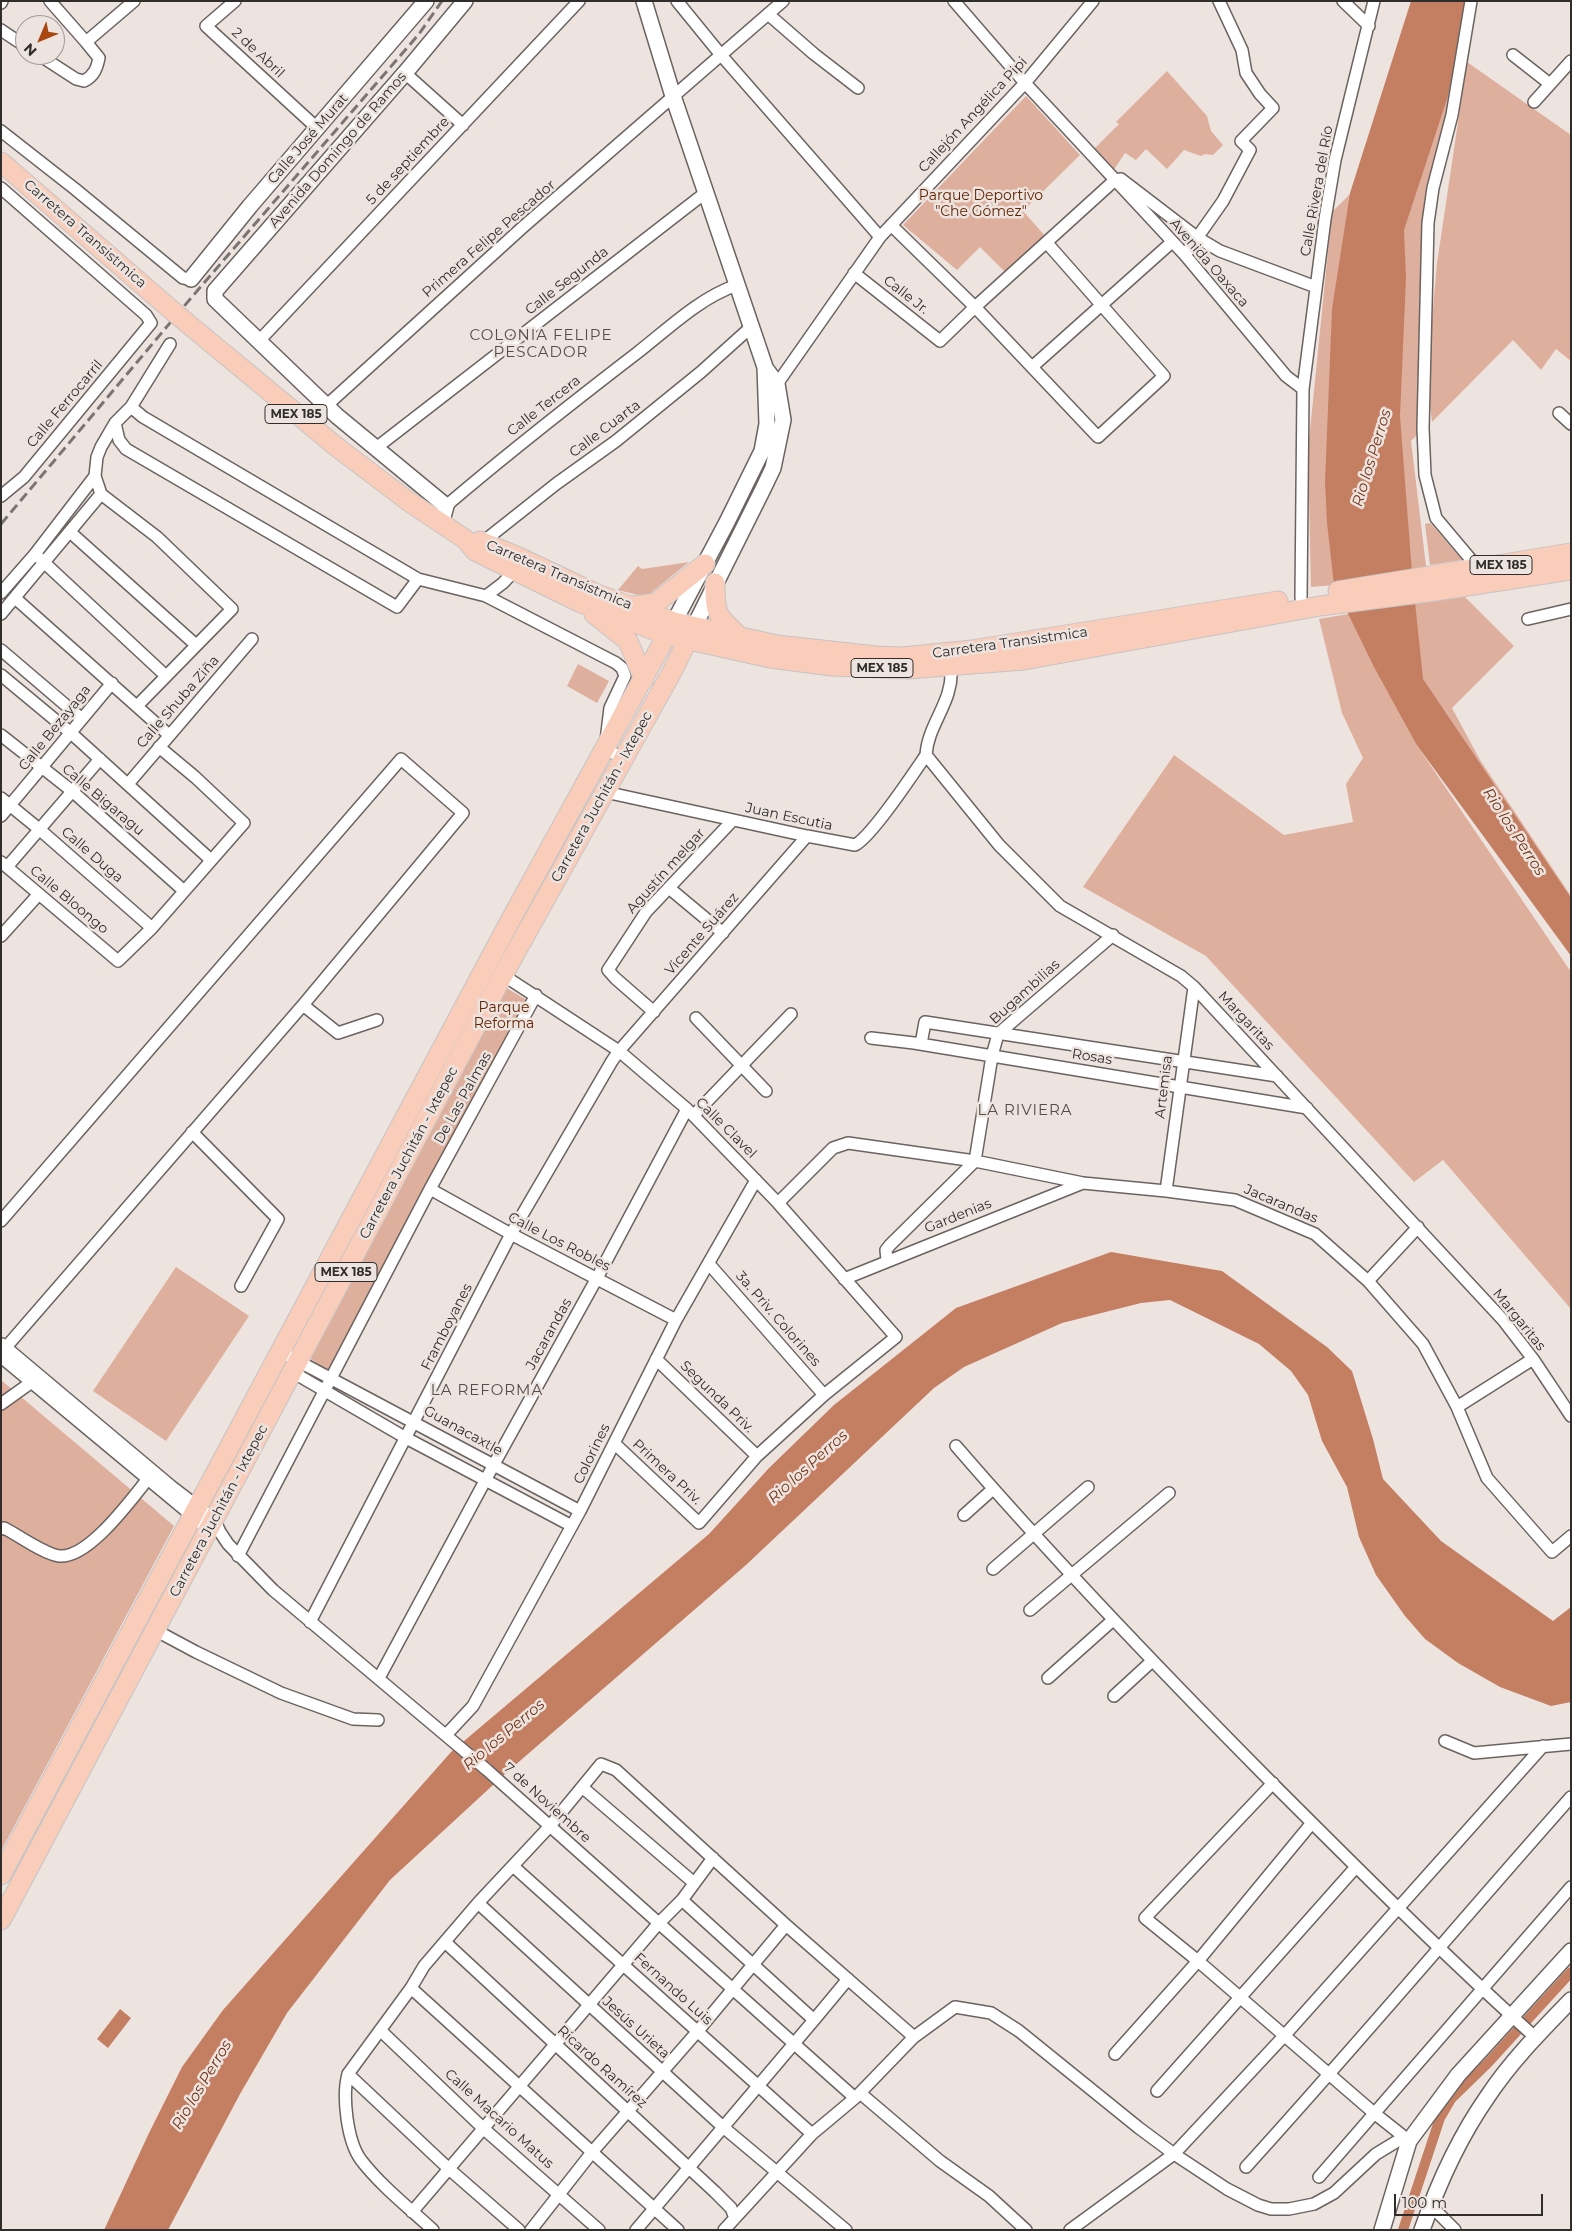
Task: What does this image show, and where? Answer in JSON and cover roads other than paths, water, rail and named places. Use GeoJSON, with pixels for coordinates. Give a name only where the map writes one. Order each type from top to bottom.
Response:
{"type":"FeatureCollection","features":[{"type":"Feature","properties":{"kind":"main road","name":"Carretera Transistmica"},"geometry":{"type":"LineString","coordinates":[[1,162],[168,307],[338,448],[408,501],[444,515]]}},
{"type":"Feature","properties":{"kind":"main road","name":"MEX 185"},"geometry":{"type":"LineString","coordinates":[[444,515],[474,544]]}},
{"type":"Feature","properties":{"kind":"main road","name":"Carretera Transistmica"},"geometry":{"type":"LineString","coordinates":[[474,544],[519,565],[632,606],[671,628]]}},
{"type":"Feature","properties":{"kind":"main road","name":"MEX 185"},"geometry":{"type":"LineString","coordinates":[[1432,583],[1478,568],[1571,553]]}},
{"type":"Feature","properties":{"kind":"main road"},"geometry":{"type":"LineString","coordinates":[[632,606],[656,603],[705,564]]}},
{"type":"Feature","properties":{"kind":"main road","name":"Carretera Transistmica"},"geometry":{"type":"LineString","coordinates":[[519,565],[581,604],[690,634],[733,643],[777,645],[860,655],[903,657],[972,650],[1313,599]]}},
{"type":"Feature","properties":{"kind":"main road","name":"MEX 185"},"geometry":{"type":"LineString","coordinates":[[1313,599],[1432,583],[1571,570]]}},
{"type":"Feature","properties":{"kind":"main road"},"geometry":{"type":"LineString","coordinates":[[664,686],[692,655],[733,643],[715,606],[715,583]]}},
{"type":"Feature","properties":{"kind":"main road","name":"Carretera Transistmica"},"geometry":{"type":"LineString","coordinates":[[733,643],[770,658],[832,666],[908,669],[951,667],[1024,660],[1313,599]]}},
{"type":"Feature","properties":{"kind":"main road"},"geometry":{"type":"LineString","coordinates":[[581,604],[628,641],[644,678]]}},
{"type":"Feature","properties":{"kind":"main road","name":"Carretera Juchitán - Ixtepec"},"geometry":{"type":"LineString","coordinates":[[1,1875],[505,929],[671,628]]}},
{"type":"Feature","properties":{"kind":"main road","name":"Carretera Juchitán - Ixtepec"},"geometry":{"type":"LineString","coordinates":[[1,1920],[155,1630],[214,1527],[296,1366],[503,975],[664,686],[690,634]]}},
{"type":"Feature","properties":{"kind":"street"},"geometry":{"type":"LineString","coordinates":[[50,1],[99,58],[97,67],[90,78],[84,81],[55,65]]}},
{"type":"Feature","properties":{"kind":"street"},"geometry":{"type":"LineString","coordinates":[[86,42],[134,1]]}},
{"type":"Feature","properties":{"kind":"street","name":"2 de Abril"},"geometry":{"type":"LineString","coordinates":[[235,1],[206,26],[316,128]]}},
{"type":"Feature","properties":{"kind":"street","name":"Calle José Murat"},"geometry":{"type":"LineString","coordinates":[[191,279],[250,206],[426,1]]}},
{"type":"Feature","properties":{"kind":"street","name":"Avenida Domingo de Ramos"},"geometry":{"type":"LineString","coordinates":[[258,342],[215,299],[215,291],[405,73],[465,1]]}},
{"type":"Feature","properties":{"kind":"street","name":"5 de septiembre"},"geometry":{"type":"LineString","coordinates":[[258,342],[580,1]]}},
{"type":"Feature","properties":{"kind":"street"},"geometry":{"type":"LineString","coordinates":[[644,1],[673,96],[783,420],[772,468],[690,634]]}},
{"type":"Feature","properties":{"kind":"street"},"geometry":{"type":"LineString","coordinates":[[677,1],[721,55],[880,237]]}},
{"type":"Feature","properties":{"kind":"street","name":"Primera Felipe Pescador"},"geometry":{"type":"LineString","coordinates":[[326,406],[523,227],[783,1]]}},
{"type":"Feature","properties":{"kind":"street","name":"Avenida Oaxaca"},"geometry":{"type":"LineString","coordinates":[[954,1],[1025,82],[1185,255],[1286,376],[1302,389]]}},
{"type":"Feature","properties":{"kind":"street","name":"Callejón Angélica Pipi"},"geometry":{"type":"LineString","coordinates":[[772,387],[880,237],[1025,82],[1093,1]]}},
{"type":"Feature","properties":{"kind":"street"},"geometry":{"type":"LineString","coordinates":[[1185,255],[1223,201],[1250,150],[1241,141],[1273,108],[1260,94],[1246,73],[1242,50],[1219,1]]}},
{"type":"Feature","properties":{"kind":"street"},"geometry":{"type":"LineString","coordinates":[[1343,1],[1369,26]]}},
{"type":"Feature","properties":{"kind":"street","name":"Calle Rivera del Río"},"geometry":{"type":"LineString","coordinates":[[1302,389],[1335,160],[1374,1]]}},
{"type":"Feature","properties":{"kind":"street"},"geometry":{"type":"LineString","coordinates":[[1471,1],[1452,116],[1433,188],[1428,223],[1423,428],[1425,475],[1436,518],[1478,568]]}},
{"type":"Feature","properties":{"kind":"street"},"geometry":{"type":"LineString","coordinates":[[768,14],[814,54],[858,88]]}},
{"type":"Feature","properties":{"kind":"street"},"geometry":{"type":"LineString","coordinates":[[1,30],[15,39]]}},
{"type":"Feature","properties":{"kind":"street"},"geometry":{"type":"LineString","coordinates":[[1513,55],[1550,84]]}},
{"type":"Feature","properties":{"kind":"street"},"geometry":{"type":"LineString","coordinates":[[1534,102],[1571,61]]}},
{"type":"Feature","properties":{"kind":"street"},"geometry":{"type":"LineString","coordinates":[[405,73],[463,125]]}},
{"type":"Feature","properties":{"kind":"street"},"geometry":{"type":"LineString","coordinates":[[1,131],[183,278],[191,279]]}},
{"type":"Feature","properties":{"kind":"street"},"geometry":{"type":"LineString","coordinates":[[975,306],[1115,180],[1121,179],[1198,238],[1220,251],[1316,287]]}},
{"type":"Feature","properties":{"kind":"street","name":"Calle Ferrocarril"},"geometry":{"type":"LineString","coordinates":[[1,188],[146,315],[151,324],[24,477],[1,496]]}},
{"type":"Feature","properties":{"kind":"street","name":"Calle Segunda"},"geometry":{"type":"LineString","coordinates":[[376,448],[706,193]]}},
{"type":"Feature","properties":{"kind":"street"},"geometry":{"type":"LineString","coordinates":[[891,225],[975,306],[1098,437],[1164,376],[1047,243]]}},
{"type":"Feature","properties":{"kind":"street"},"geometry":{"type":"LineString","coordinates":[[1032,368],[1172,242]]}},
{"type":"Feature","properties":{"kind":"street","name":"Calle Jr."},"geometry":{"type":"LineString","coordinates":[[854,273],[940,341],[975,306]]}},
{"type":"Feature","properties":{"kind":"street","name":"Calle Tercera"},"geometry":{"type":"LineString","coordinates":[[444,515],[520,443],[717,292],[737,285]]}},
{"type":"Feature","properties":{"kind":"street","name":"Calle Cuarta"},"geometry":{"type":"LineString","coordinates":[[474,544],[616,441],[701,372],[751,327]]}},
{"type":"Feature","properties":{"kind":"street"},"geometry":{"type":"LineString","coordinates":[[258,342],[326,406],[376,448],[444,515]]}},
{"type":"Feature","properties":{"kind":"street"},"geometry":{"type":"LineString","coordinates":[[137,706],[232,609],[157,537],[101,494],[95,476],[96,457],[115,422],[131,407],[170,344]]}},
{"type":"Feature","properties":{"kind":"street"},"geometry":{"type":"LineString","coordinates":[[671,628],[762,451],[772,387]]}},
{"type":"Feature","properties":{"kind":"street"},"geometry":{"type":"LineString","coordinates":[[1302,389],[1313,599]]}},
{"type":"Feature","properties":{"kind":"street"},"geometry":{"type":"LineString","coordinates":[[131,407],[142,417],[418,579],[486,596],[616,663],[622,668],[625,676],[610,708],[605,748],[623,758]]}},
{"type":"Feature","properties":{"kind":"street"},"geometry":{"type":"LineString","coordinates":[[1559,413],[1570,421]]}},
{"type":"Feature","properties":{"kind":"street"},"geometry":{"type":"LineString","coordinates":[[115,422],[119,440],[126,450],[397,607],[418,579]]}},
{"type":"Feature","properties":{"kind":"street"},"geometry":{"type":"LineString","coordinates":[[1,593],[35,554],[95,476]]}},
{"type":"Feature","properties":{"kind":"street"},"geometry":{"type":"LineString","coordinates":[[1,614],[101,494]]}},
{"type":"Feature","properties":{"kind":"street"},"geometry":{"type":"LineString","coordinates":[[70,532],[196,645]]}},
{"type":"Feature","properties":{"kind":"street"},"geometry":{"type":"LineString","coordinates":[[35,554],[166,676]]}},
{"type":"Feature","properties":{"kind":"street"},"geometry":{"type":"LineString","coordinates":[[486,596],[503,583],[519,565]]}},
{"type":"Feature","properties":{"kind":"street"},"geometry":{"type":"LineString","coordinates":[[15,598],[112,682],[169,735]]}},
{"type":"Feature","properties":{"kind":"street"},"geometry":{"type":"LineString","coordinates":[[1528,619],[1571,609]]}},
{"type":"Feature","properties":{"kind":"street","name":"Calle Shuba Ziña"},"geometry":{"type":"LineString","coordinates":[[128,784],[252,639]]}},
{"type":"Feature","properties":{"kind":"street"},"geometry":{"type":"LineString","coordinates":[[1,650],[82,718]]}},
{"type":"Feature","properties":{"kind":"street"},"geometry":{"type":"LineString","coordinates":[[926,755],[927,742],[944,706],[952,681],[951,667]]}},
{"type":"Feature","properties":{"kind":"street"},"geometry":{"type":"LineString","coordinates":[[1,675],[71,733],[212,860]]}},
{"type":"Feature","properties":{"kind":"street","name":"Calle Bezayaga"},"geometry":{"type":"LineString","coordinates":[[1,816],[6,801],[41,768],[112,682]]}},
{"type":"Feature","properties":{"kind":"street","name":"Calle Bigaragu"},"geometry":{"type":"LineString","coordinates":[[1,735],[72,791],[183,890]]}},
{"type":"Feature","properties":{"kind":"street"},"geometry":{"type":"LineString","coordinates":[[152,928],[183,890],[244,823],[195,777],[159,748]]}},
{"type":"Feature","properties":{"kind":"street","name":"Margaritas"},"geometry":{"type":"LineString","coordinates":[[926,755],[999,845],[1060,906],[1181,976],[1194,987],[1503,1320],[1533,1359],[1571,1416]]}},
{"type":"Feature","properties":{"kind":"street","name":"Juan Escutia"},"geometry":{"type":"LineString","coordinates":[[605,792],[852,845],[859,842],[884,813],[926,755]]}},
{"type":"Feature","properties":{"kind":"street"},"geometry":{"type":"LineString","coordinates":[[4,865],[39,829],[100,759]]}},
{"type":"Feature","properties":{"kind":"street"},"geometry":{"type":"LineString","coordinates":[[1,1221],[401,759],[463,813],[303,1005],[3,1350],[147,1480],[168,1490]]}},
{"type":"Feature","properties":{"kind":"street","name":"Calle Duga"},"geometry":{"type":"LineString","coordinates":[[6,801],[152,928]]}},
{"type":"Feature","properties":{"kind":"street","name":"Agustín melgar"},"geometry":{"type":"LineString","coordinates":[[654,1012],[608,970],[646,912],[734,820]]}},
{"type":"Feature","properties":{"kind":"street","name":"Vicente Suárez"},"geometry":{"type":"LineString","coordinates":[[619,1051],[807,836]]}},
{"type":"Feature","properties":{"kind":"street","name":"Calle Bloongo"},"geometry":{"type":"LineString","coordinates":[[4,865],[118,961],[152,928]]}},
{"type":"Feature","properties":{"kind":"street"},"geometry":{"type":"LineString","coordinates":[[669,888],[723,933]]}},
{"type":"Feature","properties":{"kind":"street"},"geometry":{"type":"LineString","coordinates":[[1,936],[38,895]]}},
{"type":"Feature","properties":{"kind":"street","name":"Bugambilias"},"geometry":{"type":"LineString","coordinates":[[975,1162],[992,1056],[998,1034],[1113,935]]}},
{"type":"Feature","properties":{"kind":"street","name":"Calle Clavel"},"geometry":{"type":"LineString","coordinates":[[503,975],[619,1051],[690,1112],[778,1203],[896,1337],[824,1395]]}},
{"type":"Feature","properties":{"kind":"street","name":"Artemisa"},"geometry":{"type":"LineString","coordinates":[[1166,1191],[1182,1062],[1194,987]]}},
{"type":"Feature","properties":{"kind":"street","name":"De Las Palmas"},"geometry":{"type":"LineString","coordinates":[[238,1556],[430,1189],[536,995]]}},
{"type":"Feature","properties":{"kind":"street"},"geometry":{"type":"LineString","coordinates":[[303,1005],[338,1033],[377,1020]]}},
{"type":"Feature","properties":{"kind":"street","name":"Jacarandas"},"geometry":{"type":"LineString","coordinates":[[379,1678],[493,1466],[690,1112],[741,1065],[790,1014]]}},
{"type":"Feature","properties":{"kind":"street"},"geometry":{"type":"LineString","coordinates":[[696,1018],[766,1092]]}},
{"type":"Feature","properties":{"kind":"street","name":"Rosas"},"geometry":{"type":"LineString","coordinates":[[921,1044],[925,1022],[1277,1076]]}},
{"type":"Feature","properties":{"kind":"street","name":"Rosas"},"geometry":{"type":"LineString","coordinates":[[871,1038],[921,1044],[1307,1108]]}},
{"type":"Feature","properties":{"kind":"street","name":"Framboyanes"},"geometry":{"type":"LineString","coordinates":[[310,1622],[511,1234],[619,1051]]}},
{"type":"Feature","properties":{"kind":"street"},"geometry":{"type":"LineString","coordinates":[[192,1132],[278,1219],[240,1286]]}},
{"type":"Feature","properties":{"kind":"street","name":"Jacarandas"},"geometry":{"type":"LineString","coordinates":[[778,1203],[834,1148],[848,1143],[975,1162],[1083,1183],[1235,1200],[1282,1218],[1315,1234],[1368,1282],[1423,1344],[1457,1407],[1487,1478],[1552,1552],[1571,1536]]}},
{"type":"Feature","properties":{"kind":"street"},"geometry":{"type":"LineString","coordinates":[[887,1260],[886,1250],[890,1245],[975,1162]]}},
{"type":"Feature","properties":{"kind":"street","name":"Colorines"},"geometry":{"type":"LineString","coordinates":[[444,1733],[473,1706],[580,1511],[676,1320],[756,1180]]}},
{"type":"Feature","properties":{"kind":"street","name":"Gardenias"},"geometry":{"type":"LineString","coordinates":[[844,1279],[887,1260],[1083,1183]]}},
{"type":"Feature","properties":{"kind":"street","name":"Calle Los Robles"},"geometry":{"type":"LineString","coordinates":[[430,1189],[511,1234],[676,1320]]}},
{"type":"Feature","properties":{"kind":"street"},"geometry":{"type":"LineString","coordinates":[[1368,1282],[1418,1227]]}},
{"type":"Feature","properties":{"kind":"street","name":"3a. Priv. Colorines"},"geometry":{"type":"LineString","coordinates":[[709,1264],[824,1395]]}},
{"type":"Feature","properties":{"kind":"street"},"geometry":{"type":"LineString","coordinates":[[278,1358],[296,1366],[324,1391],[406,1438],[572,1526]]}},
{"type":"Feature","properties":{"kind":"street","name":"Segunda Priv."},"geometry":{"type":"LineString","coordinates":[[656,1359],[757,1456]]}},
{"type":"Feature","properties":{"kind":"street"},"geometry":{"type":"LineString","coordinates":[[1457,1407],[1533,1359]]}},
{"type":"Feature","properties":{"kind":"street","name":"Guanacaxtle"},"geometry":{"type":"LineString","coordinates":[[296,1366],[330,1378],[580,1511]]}},
{"type":"Feature","properties":{"kind":"street"},"geometry":{"type":"LineString","coordinates":[[1,1404],[36,1379]]}},
{"type":"Feature","properties":{"kind":"street"},"geometry":{"type":"LineString","coordinates":[[36,1379],[168,1490]]}},
{"type":"Feature","properties":{"kind":"street"},"geometry":{"type":"LineString","coordinates":[[757,1456],[824,1395]]}},
{"type":"Feature","properties":{"kind":"street","name":"Primera Priv."},"geometry":{"type":"LineString","coordinates":[[614,1443],[699,1523],[757,1456]]}},
{"type":"Feature","properties":{"kind":"street"},"geometry":{"type":"LineString","coordinates":[[956,1446],[1032,1534],[1151,1662],[1356,1868],[1524,2027]]}},
{"type":"Feature","properties":{"kind":"street"},"geometry":{"type":"LineString","coordinates":[[1,1529],[4,1528],[58,1556],[70,1555],[81,1549],[99,1534],[147,1480]]}},
{"type":"Feature","properties":{"kind":"street"},"geometry":{"type":"LineString","coordinates":[[993,1568],[1088,1487]]}},
{"type":"Feature","properties":{"kind":"street"},"geometry":{"type":"LineString","coordinates":[[964,1515],[993,1489]]}},
{"type":"Feature","properties":{"kind":"street","name":"7 de Noviembre"},"geometry":{"type":"LineString","coordinates":[[168,1490],[214,1527],[238,1556],[273,1590],[487,1770],[794,2044],[940,2161],[989,2196],[1026,2230]]}},
{"type":"Feature","properties":{"kind":"street"},"geometry":{"type":"LineString","coordinates":[[1030,1610],[1072,1577],[1169,1494]]}},
{"type":"Feature","properties":{"kind":"street"},"geometry":{"type":"LineString","coordinates":[[1048,1678],[1114,1620]]}},
{"type":"Feature","properties":{"kind":"street"},"geometry":{"type":"LineString","coordinates":[[155,1630],[281,1693],[353,1719],[378,1720]]}},
{"type":"Feature","properties":{"kind":"street"},"geometry":{"type":"LineString","coordinates":[[1114,1696],[1151,1662]]}},
{"type":"Feature","properties":{"kind":"street"},"geometry":{"type":"LineString","coordinates":[[1445,1741],[1474,1753],[1571,1744]]}},
{"type":"Feature","properties":{"kind":"street"},"geometry":{"type":"LineString","coordinates":[[1070,2230],[1174,2154],[1284,2036],[1543,1746]]}},
{"type":"Feature","properties":{"kind":"street"},"geometry":{"type":"LineString","coordinates":[[433,2230],[412,2212],[359,2158],[347,2125],[345,2086],[348,2074],[411,1988],[424,1966],[478,1903],[514,1867],[602,1764],[616,1770],[786,1925],[914,2038]]}},
{"type":"Feature","properties":{"kind":"street"},"geometry":{"type":"LineString","coordinates":[[1273,1783],[1145,1918],[1406,2139]]}},
{"type":"Feature","properties":{"kind":"street"},"geometry":{"type":"LineString","coordinates":[[582,1787],[693,1882]]}},
{"type":"Feature","properties":{"kind":"street"},"geometry":{"type":"LineString","coordinates":[[1246,2167],[1329,2075],[1438,1947],[1571,1797]]}},
{"type":"Feature","properties":{"kind":"street"},"geometry":{"type":"LineString","coordinates":[[1115,2054],[1198,1961],[1312,1824]]}},
{"type":"Feature","properties":{"kind":"street"},"geometry":{"type":"LineString","coordinates":[[412,2212],[658,1924],[682,1900],[693,1882],[713,1858]]}},
{"type":"Feature","properties":{"kind":"street","name":"Fernando Luis"},"geometry":{"type":"LineString","coordinates":[[514,1867],[812,2134]]}},
{"type":"Feature","properties":{"kind":"street"},"geometry":{"type":"LineString","coordinates":[[1157,2091],[1356,1868]]}},
{"type":"Feature","properties":{"kind":"street"},"geometry":{"type":"LineString","coordinates":[[1319,2177],[1571,1887]]}},
{"type":"Feature","properties":{"kind":"street"},"geometry":{"type":"LineString","coordinates":[[682,1900],[814,2020]]}},
{"type":"Feature","properties":{"kind":"street","name":"Jesús Urieta"},"geometry":{"type":"LineString","coordinates":[[478,1903],[589,2007],[722,2127],[846,2230]]}},
{"type":"Feature","properties":{"kind":"street"},"geometry":{"type":"LineString","coordinates":[[531,2230],[593,2151],[663,2072],[786,1925]]}},
{"type":"Feature","properties":{"kind":"street","name":"Ricardo Ramírez"},"geometry":{"type":"LineString","coordinates":[[445,1942],[732,2208],[734,2218]]}},
{"type":"Feature","properties":{"kind":"street"},"geometry":{"type":"LineString","coordinates":[[1422,2230],[1460,2143],[1524,2027],[1571,1952]]}},
{"type":"Feature","properties":{"kind":"street"},"geometry":{"type":"LineString","coordinates":[[636,2230],[848,1979]]}},
{"type":"Feature","properties":{"kind":"street"},"geometry":{"type":"LineString","coordinates":[[411,1988],[678,2230]]}},
{"type":"Feature","properties":{"kind":"street"},"geometry":{"type":"LineString","coordinates":[[1382,2230],[1406,2139],[1458,2075],[1524,2027],[1571,2000]]}},
{"type":"Feature","properties":{"kind":"street"},"geometry":{"type":"LineString","coordinates":[[724,2230],[812,2134],[857,2096],[914,2038],[955,2007],[991,2013],[1019,2031],[1174,2154],[1227,2189],[1258,2205],[1271,2209],[1289,2209],[1314,2204],[1334,2193],[1376,2154],[1406,2139]]}},
{"type":"Feature","properties":{"kind":"street","name":"Calle Macario Matus"},"geometry":{"type":"LineString","coordinates":[[380,2030],[484,2129],[560,2193],[600,2230]]}},
{"type":"Feature","properties":{"kind":"street"},"geometry":{"type":"LineString","coordinates":[[348,2074],[449,2169],[519,2230]]}},
{"type":"Feature","properties":{"kind":"street"},"geometry":{"type":"LineString","coordinates":[[1431,2206],[1455,2230]]}},
{"type":"Feature","properties":{"kind":"water","name":"Rio los Perros"},"geometry":{"type":"Polygon","coordinates":[[[1411,1],[1469,1],[1448,96],[1404,230],[1406,278],[1400,416],[1412,573],[1423,679],[1571,898],[1571,956],[1416,744],[1374,667],[1334,585],[1327,523],[1325,482],[1332,309],[1350,193],[1411,1]]]}},
{"type":"Feature","properties":{"kind":"water","name":"Rio los Perros"},"geometry":{"type":"Polygon","coordinates":[[[1111,1252],[1222,1271],[1327,1347],[1352,1371],[1383,1479],[1441,1541],[1553,1621],[1571,1607],[1571,1702],[1551,1706],[1500,1687],[1458,1663],[1425,1639],[1405,1616],[1376,1575],[1359,1537],[1347,1487],[1322,1441],[1308,1395],[1291,1371],[1259,1344],[1170,1300],[1141,1303],[1062,1323],[964,1367],[934,1388],[746,1565],[506,1773],[390,1880],[287,2013],[240,2094],[168,2230],[104,2230],[182,2067],[223,2010],[451,1752],[709,1534],[769,1468],[834,1405],[956,1308],[1111,1252]]]}},
{"type":"Feature","properties":{"kind":"water"},"geometry":{"type":"Polygon","coordinates":[[[120,2009],[131,2018],[108,2048],[97,2039],[120,2009]]]}},
{"type":"Feature","properties":{"kind":"waterway"},"geometry":{"type":"LineString","coordinates":[[1403,2230],[1440,2118],[1451,2099],[1488,2063],[1571,1972]]}},
{"type":"Feature","properties":{"kind":"railway"},"geometry":{"type":"LineString","coordinates":[[1,524],[191,298],[419,34],[442,1]]}},
{"type":"Feature","properties":{"kind":"district","name":"COLONIA FELIPE PESCADOR"},"geometry":{"type":"Point","coordinates":[541,344]}},
{"type":"Feature","properties":{"kind":"district","name":"LA RIVIERA"},"geometry":{"type":"Point","coordinates":[1025,1111]}},
{"type":"Feature","properties":{"kind":"district","name":"LA REFORMA"},"geometry":{"type":"Point","coordinates":[487,1391]}},
{"type":"Feature","properties":{"kind":"park label","name":"Parque Deportivo \"Che Gómez\""},"geometry":{"type":"Point","coordinates":[981,204]}},
{"type":"Feature","properties":{"kind":"park label","name":"Parque Reforma"},"geometry":{"type":"Point","coordinates":[504,1016]}}]}
